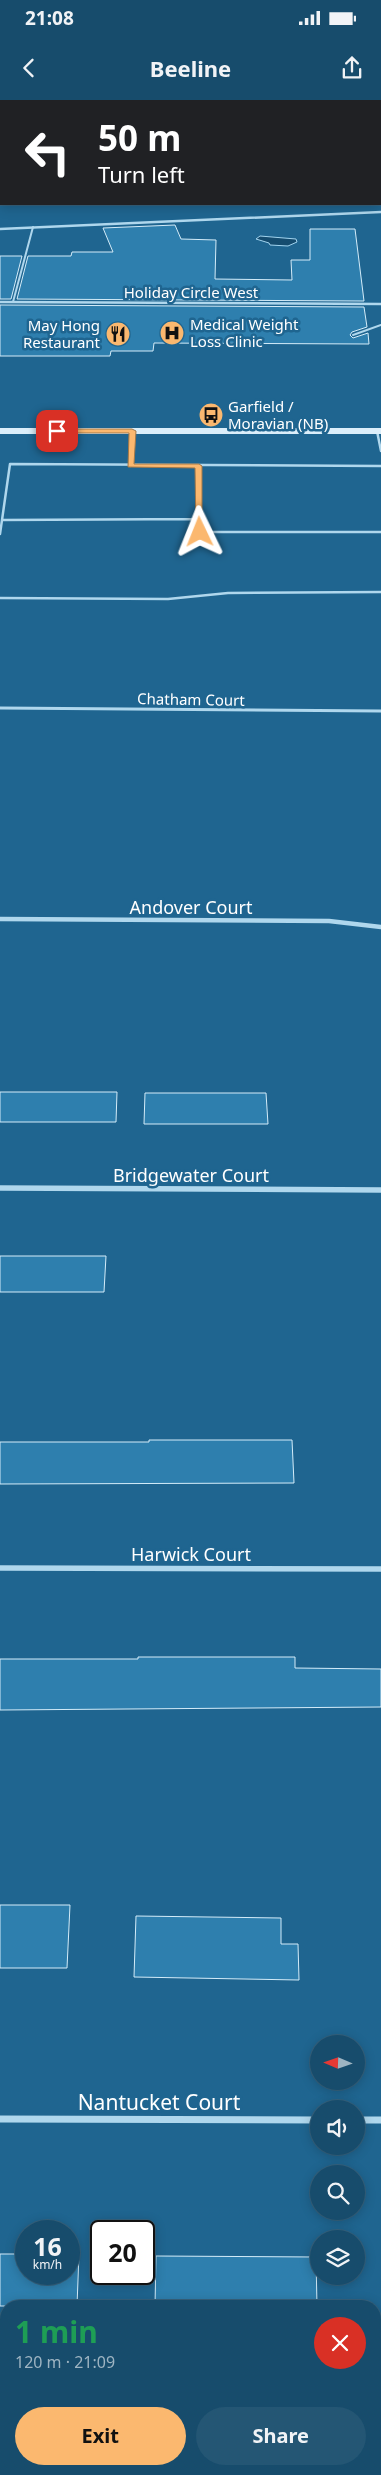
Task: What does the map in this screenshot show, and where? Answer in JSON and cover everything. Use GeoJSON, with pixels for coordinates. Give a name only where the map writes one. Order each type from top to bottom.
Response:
{"type":"FeatureCollection","features":[{"type":"Feature","properties":{"kind":"main road"},"geometry":{"type":"LineString","coordinates":[[0,431],[379,431]]}},
{"type":"Feature","properties":{"kind":"street"},"geometry":{"type":"LineString","coordinates":[[0,229],[381,212]]}},
{"type":"Feature","properties":{"kind":"street","name":"Holiday Circle West"},"geometry":{"type":"LineString","coordinates":[[0,302],[381,304]]}},
{"type":"Feature","properties":{"kind":"street","name":"Chatham Court"},"geometry":{"type":"LineString","coordinates":[[0,708],[381,711]]}},
{"type":"Feature","properties":{"kind":"street","name":"Andover Court"},"geometry":{"type":"LineString","coordinates":[[0,919],[329,921],[381,926]]}},
{"type":"Feature","properties":{"kind":"street","name":"Bridgewater Court"},"geometry":{"type":"LineString","coordinates":[[0,1188],[381,1190]]}},
{"type":"Feature","properties":{"kind":"street","name":"Harwick Court"},"geometry":{"type":"LineString","coordinates":[[0,1568],[381,1569]]}},
{"type":"Feature","properties":{"kind":"street","name":"Nantucket Court"},"geometry":{"type":"LineString","coordinates":[[0,2119],[310,2120]]}},
{"type":"Feature","properties":{"kind":"street"},"geometry":{"type":"LineString","coordinates":[[365,2120],[381,2120]]}},
{"type":"Feature","properties":{"kind":"lane"},"geometry":{"type":"LineString","coordinates":[[13,302],[33,228]]}},
{"type":"Feature","properties":{"kind":"lane"},"geometry":{"type":"LineString","coordinates":[[353,335],[381,326]]}},
{"type":"Feature","properties":{"kind":"lane"},"geometry":{"type":"LineString","coordinates":[[130,466],[132,431]]}},
{"type":"Feature","properties":{"kind":"lane"},"geometry":{"type":"LineString","coordinates":[[379,431],[381,451]]}},
{"type":"Feature","properties":{"kind":"lane"},"geometry":{"type":"LineString","coordinates":[[0,534],[10,464],[381,466]]}},
{"type":"Feature","properties":{"kind":"lane"},"geometry":{"type":"LineString","coordinates":[[199,466],[200,532],[381,532]]}},
{"type":"Feature","properties":{"kind":"lane"},"geometry":{"type":"LineString","coordinates":[[2,520],[199,519]]}},
{"type":"Feature","properties":{"kind":"lane"},"geometry":{"type":"LineString","coordinates":[[0,598],[168,599],[228,593],[381,592]]}},
{"type":"Feature","properties":{"kind":"water"},"geometry":{"type":"Polygon","coordinates":[[[260,236],[296,239],[297,242],[288,246],[270,245],[256,239],[260,236]]]}},
{"type":"Feature","properties":{"kind":"building"},"geometry":{"type":"Polygon","coordinates":[[[175,225],[181,239],[216,240],[215,279],[292,280],[291,260],[310,260],[310,229],[355,229],[364,301],[17,299],[28,256],[71,256],[72,252],[113,252],[103,228],[175,225]]]}},
{"type":"Feature","properties":{"kind":"building"},"geometry":{"type":"Polygon","coordinates":[[[0,256],[22,256],[11,299],[0,299],[0,256]]]}},
{"type":"Feature","properties":{"kind":"building"},"geometry":{"type":"Polygon","coordinates":[[[0,305],[364,307],[367,327],[352,332],[350,335],[353,338],[368,333],[369,344],[154,343],[153,351],[111,351],[110,356],[0,356],[0,305]]]}},
{"type":"Feature","properties":{"kind":"building"},"geometry":{"type":"Polygon","coordinates":[[[0,1092],[117,1092],[116,1122],[0,1122],[0,1092]]]}},
{"type":"Feature","properties":{"kind":"building"},"geometry":{"type":"Polygon","coordinates":[[[145,1093],[266,1093],[268,1124],[144,1124],[145,1093]]]}},
{"type":"Feature","properties":{"kind":"building"},"geometry":{"type":"Polygon","coordinates":[[[0,1256],[106,1256],[104,1292],[0,1292],[0,1256]]]}},
{"type":"Feature","properties":{"kind":"building"},"geometry":{"type":"Polygon","coordinates":[[[149,1440],[292,1440],[294,1483],[0,1484],[0,1442],[149,1442],[149,1440]]]}},
{"type":"Feature","properties":{"kind":"building"},"geometry":{"type":"Polygon","coordinates":[[[138,1657],[295,1657],[295,1668],[381,1669],[381,1707],[0,1710],[0,1659],[138,1659],[138,1657]]]}},
{"type":"Feature","properties":{"kind":"building"},"geometry":{"type":"Polygon","coordinates":[[[0,1905],[70,1905],[67,1968],[0,1968],[0,1905]]]}},
{"type":"Feature","properties":{"kind":"building"},"geometry":{"type":"Polygon","coordinates":[[[136,1916],[281,1918],[281,1944],[298,1944],[299,1980],[134,1977],[136,1916]]]}},
{"type":"Feature","properties":{"kind":"building"},"geometry":{"type":"Polygon","coordinates":[[[0,2254],[15,2254],[15,2285],[78,2285],[77,2300],[0,2300],[0,2254]]]}},
{"type":"Feature","properties":{"kind":"building"},"geometry":{"type":"Polygon","coordinates":[[[156,2256],[310,2257],[310,2285],[317,2285],[317,2300],[155,2300],[156,2256]]]}},
{"type":"Feature","properties":{"kind":"place","name":"Medical Weight Loss Clinic"},"geometry":{"type":"Point","coordinates":[172,333]}},
{"type":"Feature","properties":{"kind":"place","name":"May Hong Restaurant"},"geometry":{"type":"Point","coordinates":[118,334]}},
{"type":"Feature","properties":{"kind":"place","name":"Garfield / Moravian (NB)"},"geometry":{"type":"Point","coordinates":[211,415]}},
{"type":"Feature","properties":{"kind":"route"},"geometry":{"type":"LineString","coordinates":[[57,431],[132,431],[130,466],[199,466],[200,532]]}}]}
